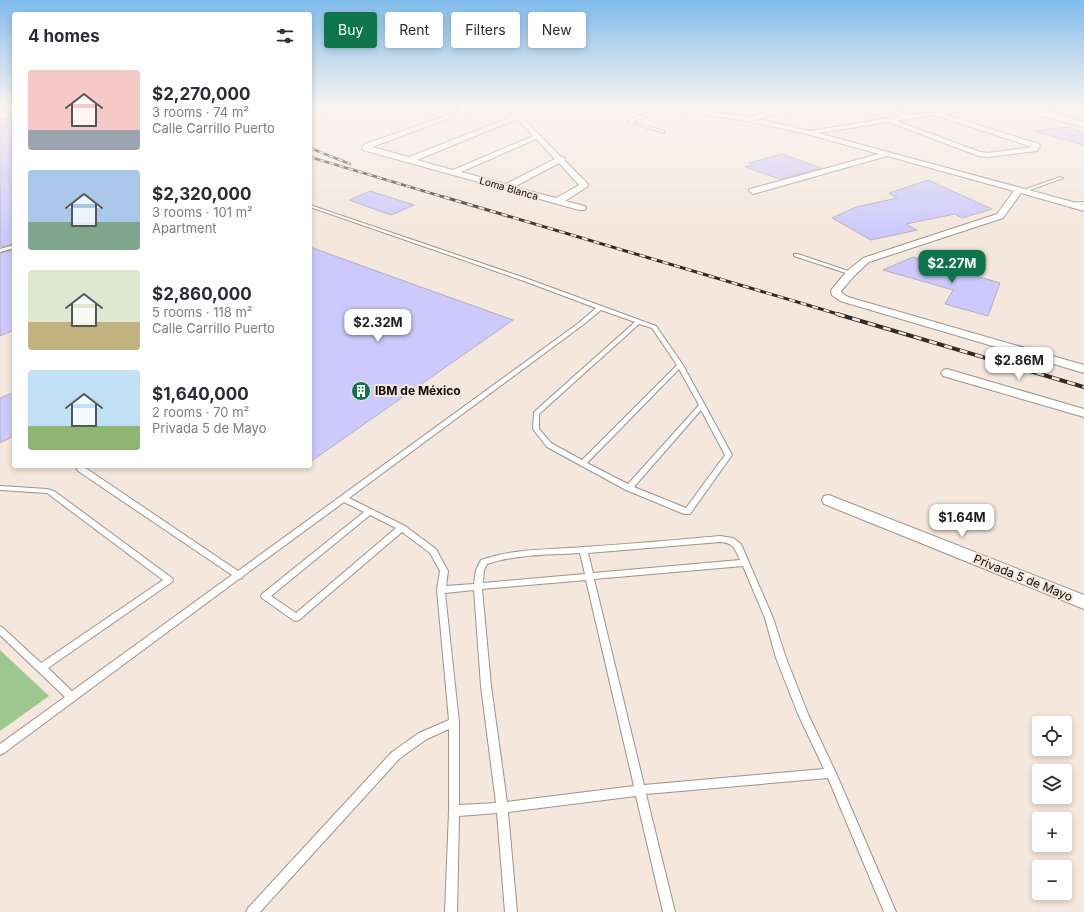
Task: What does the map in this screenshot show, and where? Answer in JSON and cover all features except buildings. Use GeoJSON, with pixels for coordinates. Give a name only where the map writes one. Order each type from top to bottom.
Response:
{"type":"FeatureCollection","features":[{"type":"Feature","properties":{"kind":"street","name":"Loma Blanca"},"geometry":{"type":"LineString","coordinates":[[372,150],[582,208]]}},
{"type":"Feature","properties":{"kind":"street"},"geometry":{"type":"LineString","coordinates":[[409,160],[435,150]]}},
{"type":"Feature","properties":{"kind":"street"},"geometry":{"type":"LineString","coordinates":[[454,172],[506,150]]}},
{"type":"Feature","properties":{"kind":"street"},"geometry":{"type":"LineString","coordinates":[[552,150],[584,185],[558,201]]}},
{"type":"Feature","properties":{"kind":"street"},"geometry":{"type":"LineString","coordinates":[[871,150],[1084,208]]}},
{"type":"Feature","properties":{"kind":"street"},"geometry":{"type":"LineString","coordinates":[[967,150],[979,154],[988,155],[1030,150]]}},
{"type":"Feature","properties":{"kind":"street"},"geometry":{"type":"LineString","coordinates":[[753,191],[887,154]]}},
{"type":"Feature","properties":{"kind":"street"},"geometry":{"type":"LineString","coordinates":[[507,187],[561,159]]}},
{"type":"Feature","properties":{"kind":"street"},"geometry":{"type":"LineString","coordinates":[[1020,190],[1000,216],[866,260],[851,273],[836,291],[837,296],[1084,369]]}},
{"type":"Feature","properties":{"kind":"street"},"geometry":{"type":"LineString","coordinates":[[947,373],[1084,413]]}},
{"type":"Feature","properties":{"kind":"street","name":"Privada 5 de Mayo"},"geometry":{"type":"LineString","coordinates":[[829,500],[1084,602]]}},
{"type":"Feature","properties":{"kind":"lane"},"geometry":{"type":"LineString","coordinates":[[1020,190],[1061,178]]}},
{"type":"Feature","properties":{"kind":"lane"},"geometry":{"type":"LineString","coordinates":[[1070,204],[1084,202]]}},
{"type":"Feature","properties":{"kind":"lane"},"geometry":{"type":"LineString","coordinates":[[312,207],[519,278],[638,322],[654,328],[680,365],[730,455],[687,512],[630,488],[549,445],[536,429],[536,413],[638,322]]}},
{"type":"Feature","properties":{"kind":"lane"},"geometry":{"type":"LineString","coordinates":[[0,251],[12,247]]}},
{"type":"Feature","properties":{"kind":"lane"},"geometry":{"type":"LineString","coordinates":[[796,255],[851,273]]}},
{"type":"Feature","properties":{"kind":"lane"},"geometry":{"type":"LineString","coordinates":[[0,750],[344,499],[582,323],[600,308]]}},
{"type":"Feature","properties":{"kind":"lane"},"geometry":{"type":"LineString","coordinates":[[583,463],[680,365]]}},
{"type":"Feature","properties":{"kind":"lane"},"geometry":{"type":"LineString","coordinates":[[630,488],[702,405]]}},
{"type":"Feature","properties":{"kind":"lane"},"geometry":{"type":"LineString","coordinates":[[81,469],[239,576]]}},
{"type":"Feature","properties":{"kind":"lane"},"geometry":{"type":"LineString","coordinates":[[0,488],[49,492],[169,580],[41,668]]}},
{"type":"Feature","properties":{"kind":"lane"},"geometry":{"type":"LineString","coordinates":[[344,499],[402,528],[433,552],[444,571],[441,590],[454,722],[454,811],[451,912]]}},
{"type":"Feature","properties":{"kind":"lane"},"geometry":{"type":"LineString","coordinates":[[369,512],[265,596],[296,618],[402,528]]}},
{"type":"Feature","properties":{"kind":"lane"},"geometry":{"type":"LineString","coordinates":[[511,912],[502,808],[486,686],[478,587],[480,570],[484,562],[515,554],[720,539],[730,540],[738,546],[769,618],[803,714],[832,773],[890,912]]}},
{"type":"Feature","properties":{"kind":"lane"},"geometry":{"type":"LineString","coordinates":[[583,550],[669,912]]}},
{"type":"Feature","properties":{"kind":"lane"},"geometry":{"type":"LineString","coordinates":[[441,590],[745,563]]}},
{"type":"Feature","properties":{"kind":"lane"},"geometry":{"type":"LineString","coordinates":[[0,630],[72,697]]}},
{"type":"Feature","properties":{"kind":"lane"},"geometry":{"type":"LineString","coordinates":[[252,912],[396,755],[423,736],[454,722]]}},
{"type":"Feature","properties":{"kind":"lane"},"geometry":{"type":"LineString","coordinates":[[454,811],[502,808],[640,790],[832,773]]}},
{"type":"Feature","properties":{"kind":"green space"},"geometry":{"type":"Polygon","coordinates":[[[0,650],[49,696],[0,731],[0,650]]]}},
{"type":"Feature","properties":{"kind":"railway"},"geometry":{"type":"LineString","coordinates":[[314,150],[350,164]]}},
{"type":"Feature","properties":{"kind":"railway"},"geometry":{"type":"LineString","coordinates":[[312,158],[447,198]]}},
{"type":"Feature","properties":{"kind":"railway"},"geometry":{"type":"LineString","coordinates":[[444,197],[841,315]]}},
{"type":"Feature","properties":{"kind":"railway"},"geometry":{"type":"LineString","coordinates":[[837,314],[1084,387]]}},
{"type":"Feature","properties":{"kind":"place","name":"IBM de México"},"geometry":{"type":"Point","coordinates":[361,391]}}]}
